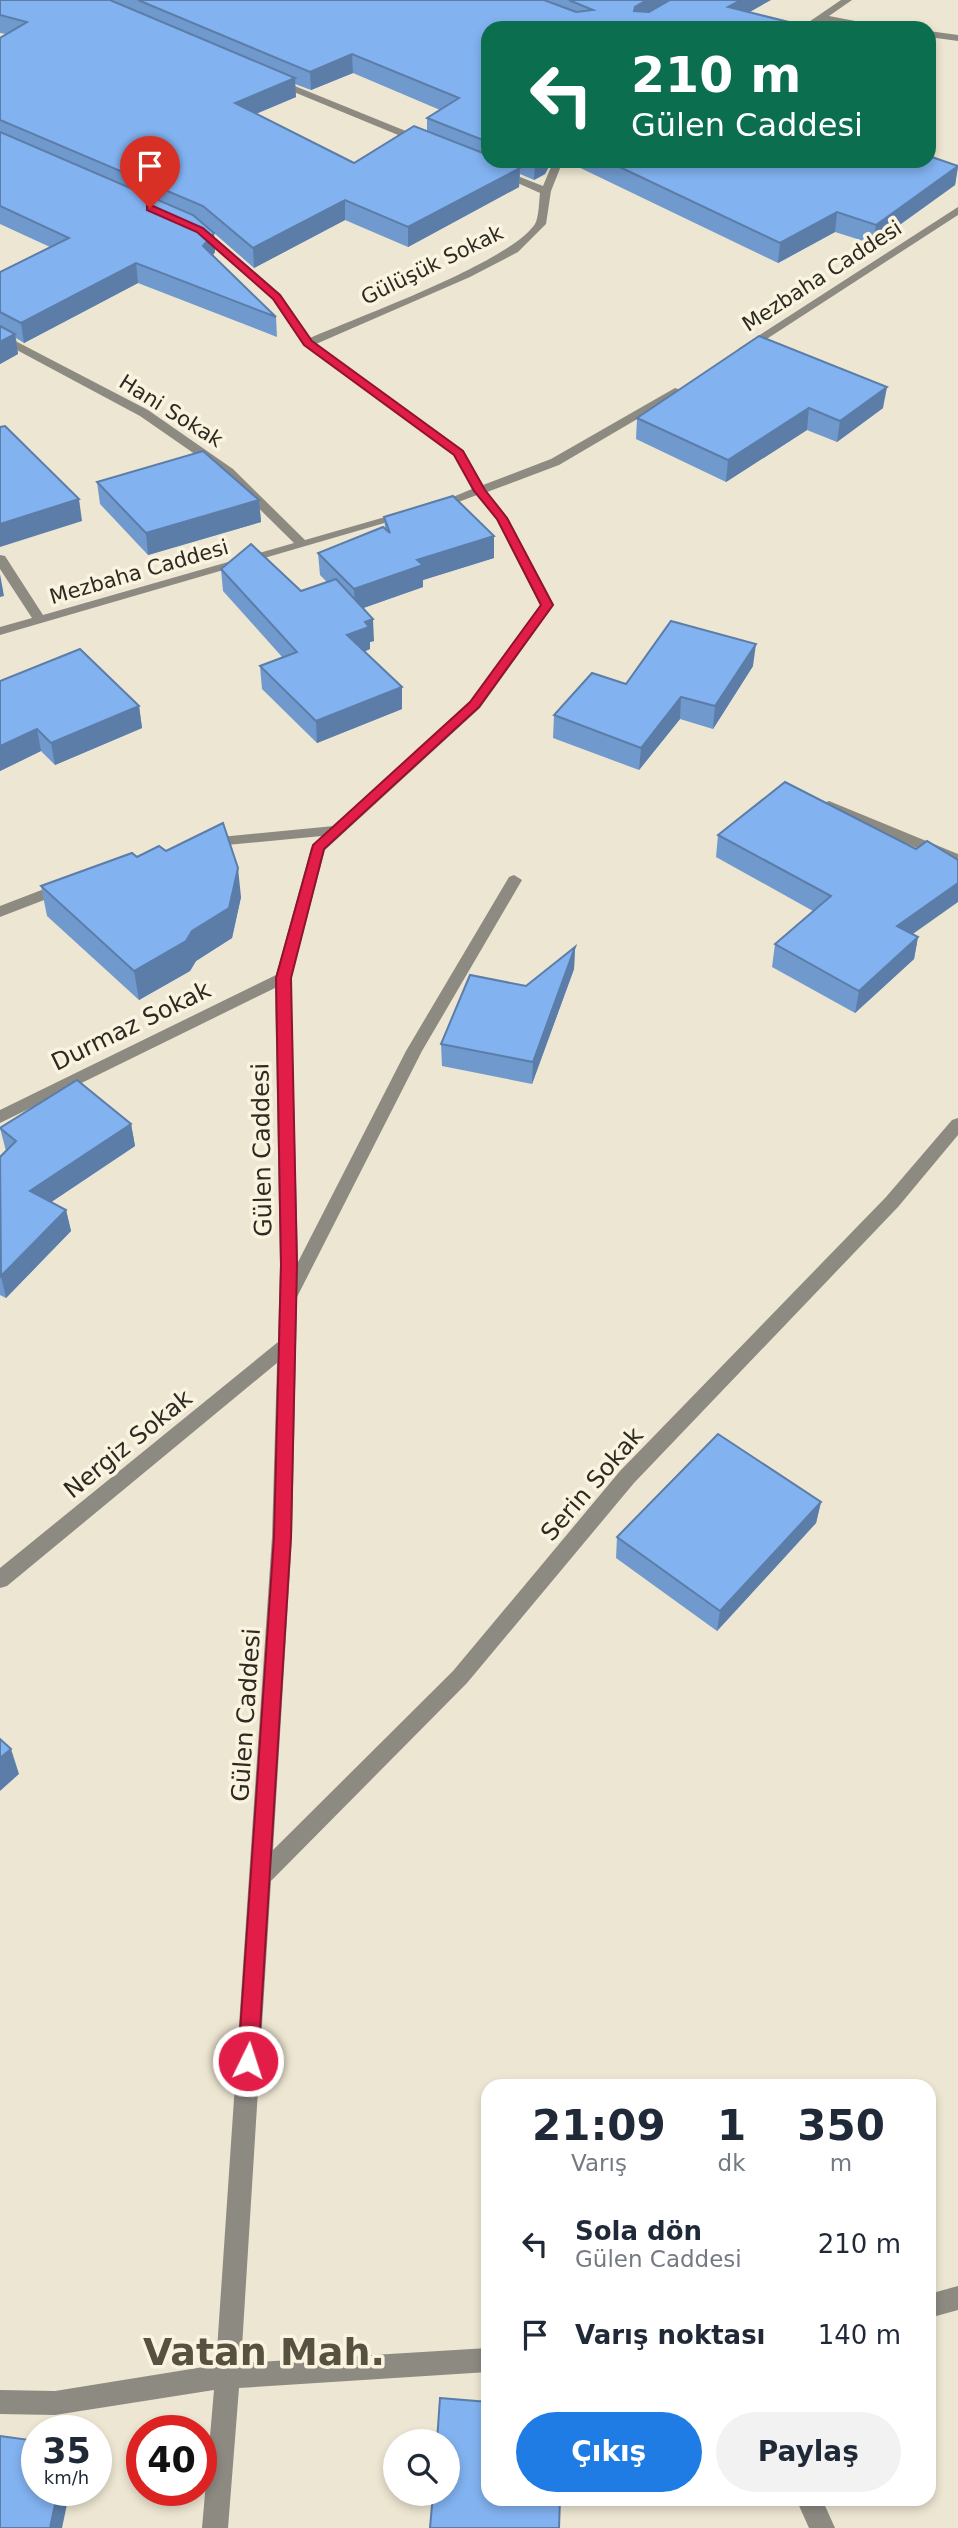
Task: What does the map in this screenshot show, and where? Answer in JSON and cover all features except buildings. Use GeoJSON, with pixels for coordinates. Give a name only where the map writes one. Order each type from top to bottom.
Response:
{"type":"FeatureCollection","features":[{"type":"Feature","properties":{"kind":"street"},"geometry":{"type":"LineString","coordinates":[[816,21],[847,0]]}},
{"type":"Feature","properties":{"kind":"street"},"geometry":{"type":"LineString","coordinates":[[820,18],[840,21]]}},
{"type":"Feature","properties":{"kind":"street"},"geometry":{"type":"LineString","coordinates":[[936,35],[958,38]]}},
{"type":"Feature","properties":{"kind":"street"},"geometry":{"type":"LineString","coordinates":[[262,76],[431,145]]}},
{"type":"Feature","properties":{"kind":"street"},"geometry":{"type":"LineString","coordinates":[[489,168],[546,191]]}},
{"type":"Feature","properties":{"kind":"street","name":"Gülüşük Sokak"},"geometry":{"type":"LineString","coordinates":[[308,343],[466,275],[514,250],[541,224],[546,191],[555,168]]}},
{"type":"Feature","properties":{"kind":"street","name":"Mezbaha Caddesi"},"geometry":{"type":"LineString","coordinates":[[733,356],[958,210]]}},
{"type":"Feature","properties":{"kind":"street","name":"Gülen Caddesi"},"geometry":{"type":"LineString","coordinates":[[188,225],[200,230],[276,297],[308,343],[459,453],[480,491],[502,518],[547,605],[475,705],[318,848],[284,978],[288,1298],[282,1537],[228,2376],[215,2528]]}},
{"type":"Feature","properties":{"kind":"street","name":"Hani Sokak"},"geometry":{"type":"LineString","coordinates":[[0,336],[144,413],[229,471],[303,545]]}},
{"type":"Feature","properties":{"kind":"street","name":"Mezbaha Caddesi"},"geometry":{"type":"LineString","coordinates":[[0,631],[303,545],[480,491],[555,462],[689,385]]}},
{"type":"Feature","properties":{"kind":"street"},"geometry":{"type":"LineString","coordinates":[[0,559],[40,620]]}},
{"type":"Feature","properties":{"kind":"street"},"geometry":{"type":"LineString","coordinates":[[809,798],[958,860]]}},
{"type":"Feature","properties":{"kind":"street"},"geometry":{"type":"LineString","coordinates":[[195,845],[208,841],[337,830]]}},
{"type":"Feature","properties":{"kind":"street"},"geometry":{"type":"LineString","coordinates":[[288,1298],[414,1051],[514,880]]}},
{"type":"Feature","properties":{"kind":"street"},"geometry":{"type":"LineString","coordinates":[[0,912],[77,882]]}},
{"type":"Feature","properties":{"kind":"street","name":"Durmaz Sokak"},"geometry":{"type":"LineString","coordinates":[[0,1117],[284,978]]}},
{"type":"Feature","properties":{"kind":"street","name":"Serin Sokak"},"geometry":{"type":"LineString","coordinates":[[261,1875],[460,1677],[628,1477],[892,1202],[958,1124]]}},
{"type":"Feature","properties":{"kind":"street","name":"Nergiz Sokak"},"geometry":{"type":"LineString","coordinates":[[0,1580],[287,1345]]}},
{"type":"Feature","properties":{"kind":"street"},"geometry":{"type":"LineString","coordinates":[[936,2304],[958,2298]]}},
{"type":"Feature","properties":{"kind":"street"},"geometry":{"type":"LineString","coordinates":[[0,2402],[55,2403],[228,2376],[481,2360]]}},
{"type":"Feature","properties":{"kind":"street"},"geometry":{"type":"LineString","coordinates":[[812,2506],[822,2528]]}},
{"type":"Feature","properties":{"kind":"district","name":"Vatan Mah."},"geometry":{"type":"Point","coordinates":[264,2352]}},
{"type":"Feature","properties":{"kind":"route"},"geometry":{"type":"LineString","coordinates":[[150,208],[200,230],[276,297],[308,343],[459,453],[480,491],[502,518],[547,605],[475,705],[318,848],[284,978],[289,1265],[282,1537],[248,2061]]}}]}
